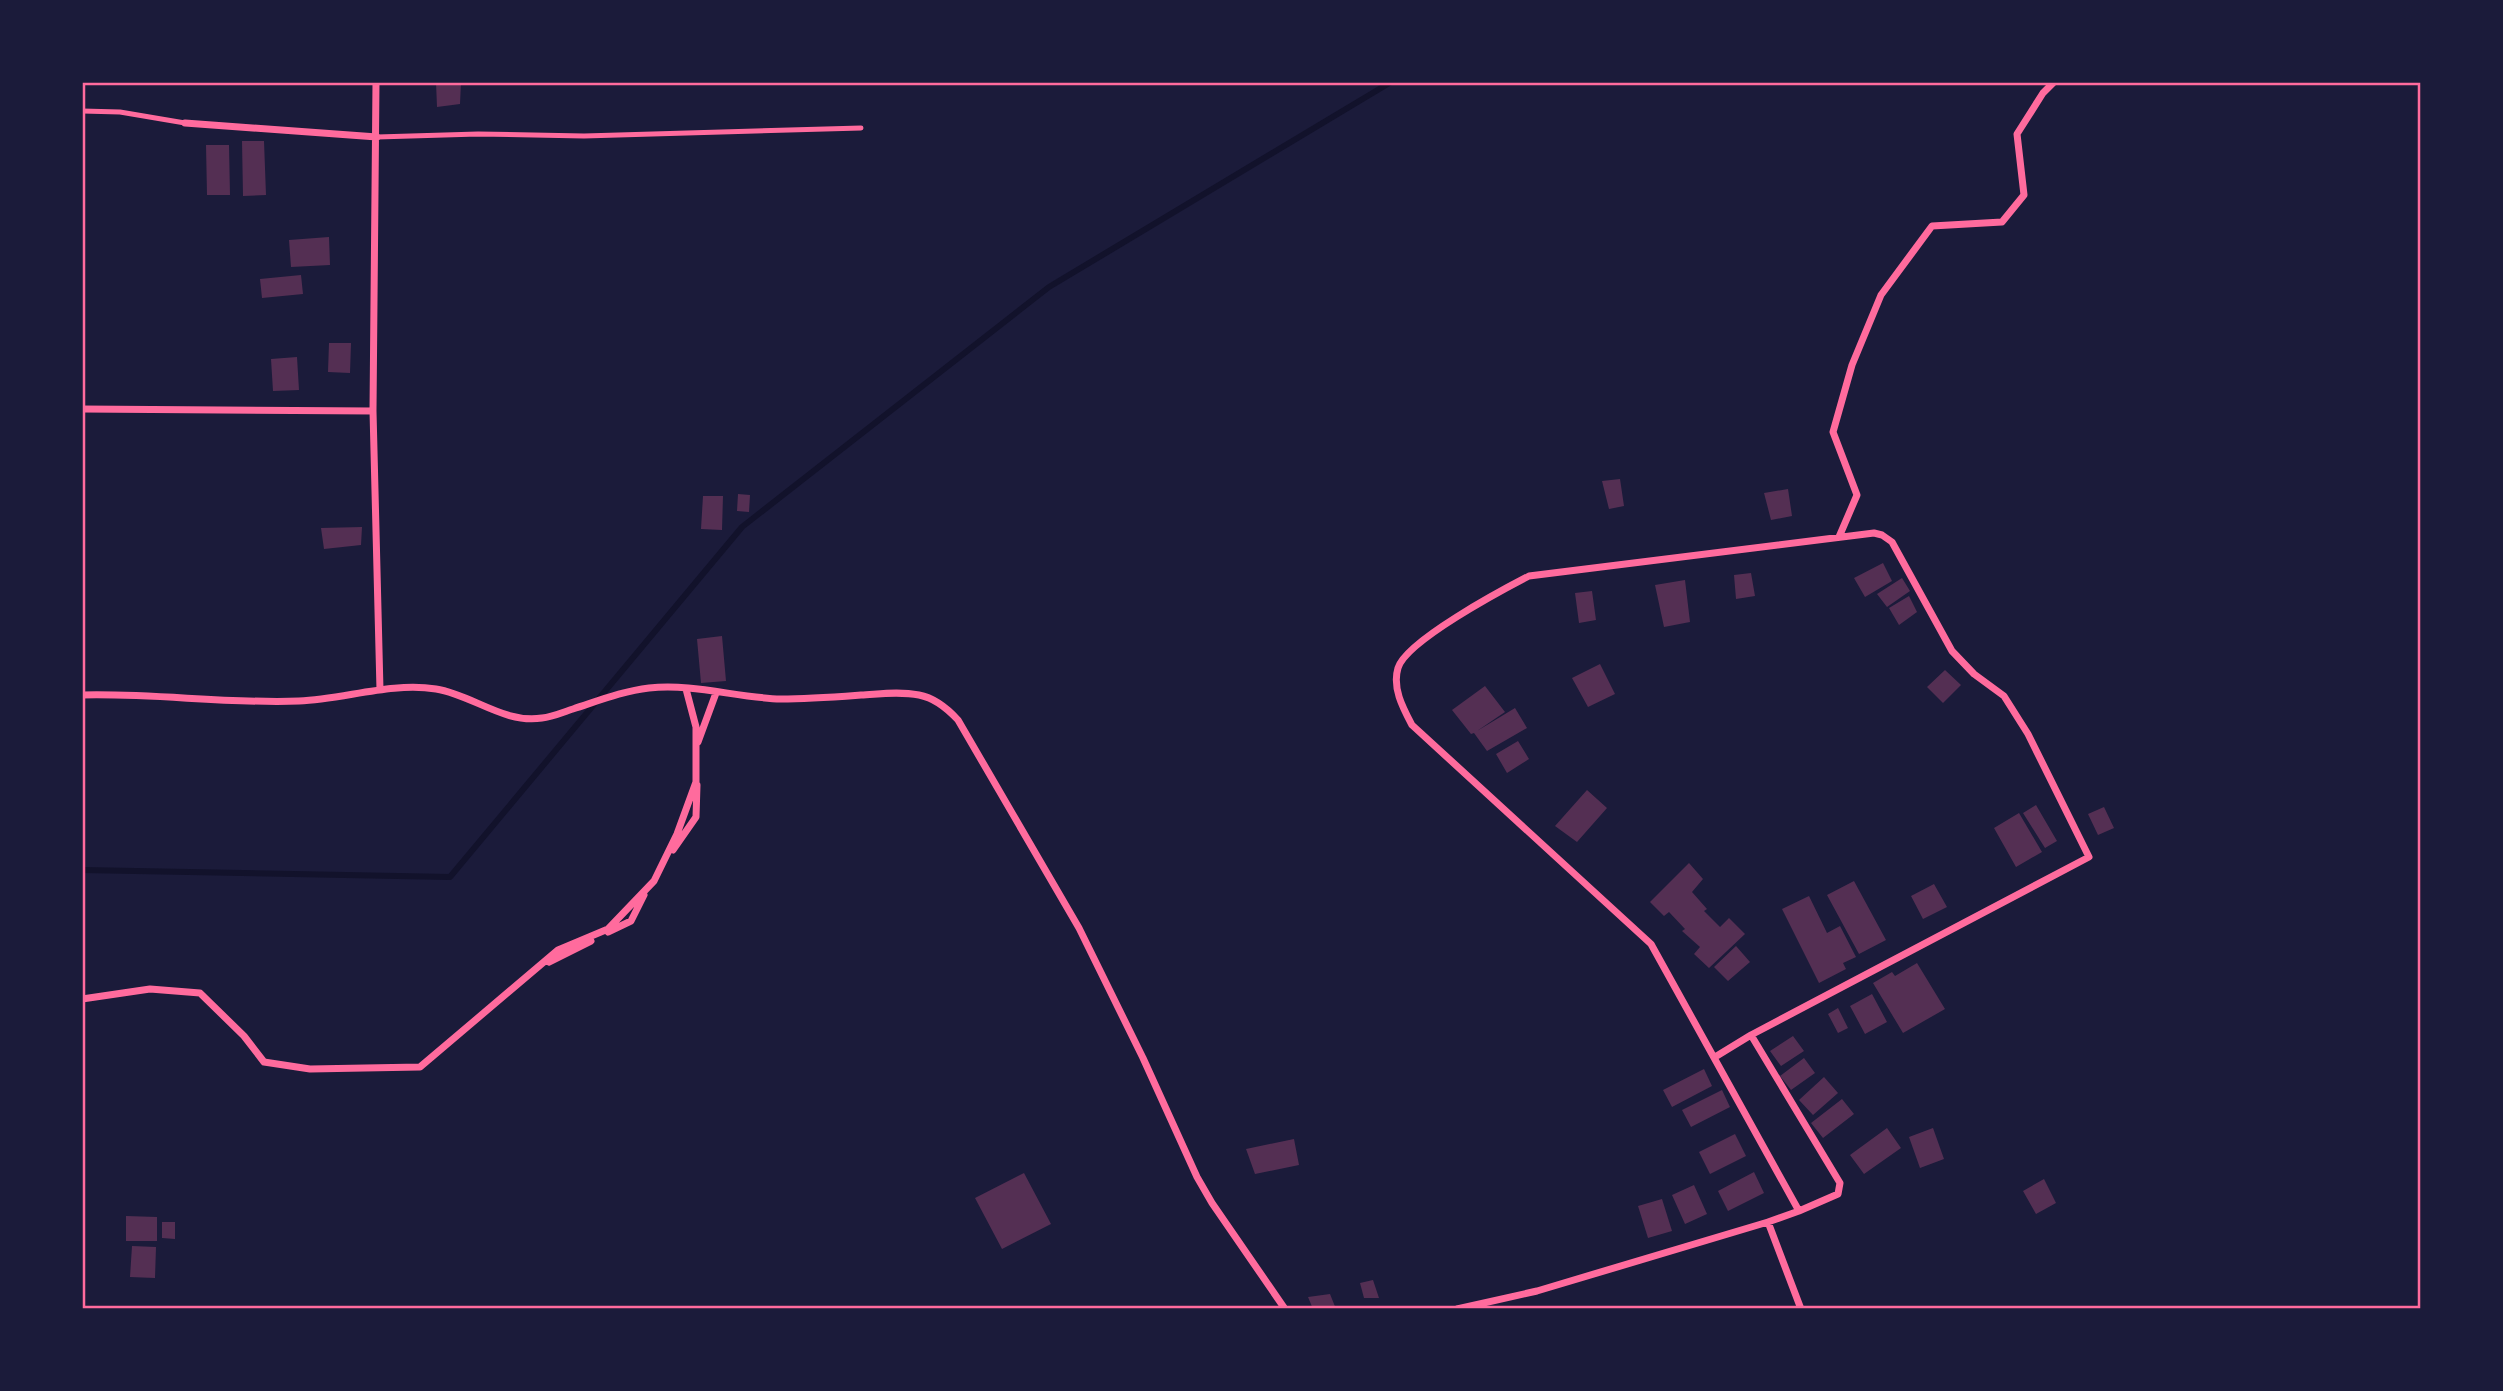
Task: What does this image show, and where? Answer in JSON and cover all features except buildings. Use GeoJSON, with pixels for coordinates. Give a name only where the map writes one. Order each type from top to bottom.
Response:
{"type":"FeatureCollection","features":[{"type":"Feature","properties":{"kind":"street"},"geometry":{"type":"LineString","coordinates":[[376,82],[373,411],[380,690]]}},
{"type":"Feature","properties":{"kind":"street"},"geometry":{"type":"LineString","coordinates":[[1839,537],[1857,495],[1833,432],[1852,365],[1881,295],[1932,226],[2001,222],[2024,195],[2017,134],[2043,93],[2054,82]]}},
{"type":"Feature","properties":{"kind":"street"},"geometry":{"type":"LineString","coordinates":[[185,123],[377,136]]}},
{"type":"Feature","properties":{"kind":"street"},"geometry":{"type":"LineString","coordinates":[[82,409],[373,411]]}},
{"type":"Feature","properties":{"kind":"street"},"geometry":{"type":"LineString","coordinates":[[1715,1057],[1751,1035],[2088,857],[2028,734],[2004,696],[1974,674],[1952,651],[1895,546],[1882,535],[1874,533],[1839,537],[1529,576],[1496,593],[1413,646],[1398,667],[1396,686],[1401,704],[1412,724],[1651,944],[1799,1211]]}},
{"type":"Feature","properties":{"kind":"street"},"geometry":{"type":"LineString","coordinates":[[82,695],[299,701],[338,698],[380,690],[437,689],[506,715],[528,719],[544,718],[621,693],[652,688],[792,699],[897,692],[920,695],[936,701],[958,720],[1079,928],[1143,1058],[1197,1177],[1285,1309]]}},
{"type":"Feature","properties":{"kind":"street"},"geometry":{"type":"LineString","coordinates":[[82,999],[150,989],[200,993],[244,1036],[264,1062],[310,1069],[420,1068],[558,950],[608,929],[654,881],[677,834],[696,782],[696,727],[686,689]]}},
{"type":"Feature","properties":{"kind":"street"},"geometry":{"type":"LineString","coordinates":[[515,987],[543,965],[631,921],[647,887],[696,817],[698,741],[716,693]]}},
{"type":"Feature","properties":{"kind":"street"},"geometry":{"type":"LineString","coordinates":[[1457,1309],[1537,1291],[1768,1222],[1838,1194],[1840,1183],[1751,1035]]}},
{"type":"Feature","properties":{"kind":"street"},"geometry":{"type":"LineString","coordinates":[[1768,1222],[1801,1309]]}},
{"type":"Feature","properties":{"kind":"lane"},"geometry":{"type":"LineString","coordinates":[[82,111],[120,112],[185,123]]}},
{"type":"Feature","properties":{"kind":"lane"},"geometry":{"type":"LineString","coordinates":[[377,136],[558,136],[861,128]]}},
{"type":"Feature","properties":{"kind":"waterway"},"geometry":{"type":"LineString","coordinates":[[82,870],[450,877],[742,527],[1049,287],[1391,82]]}}]}
